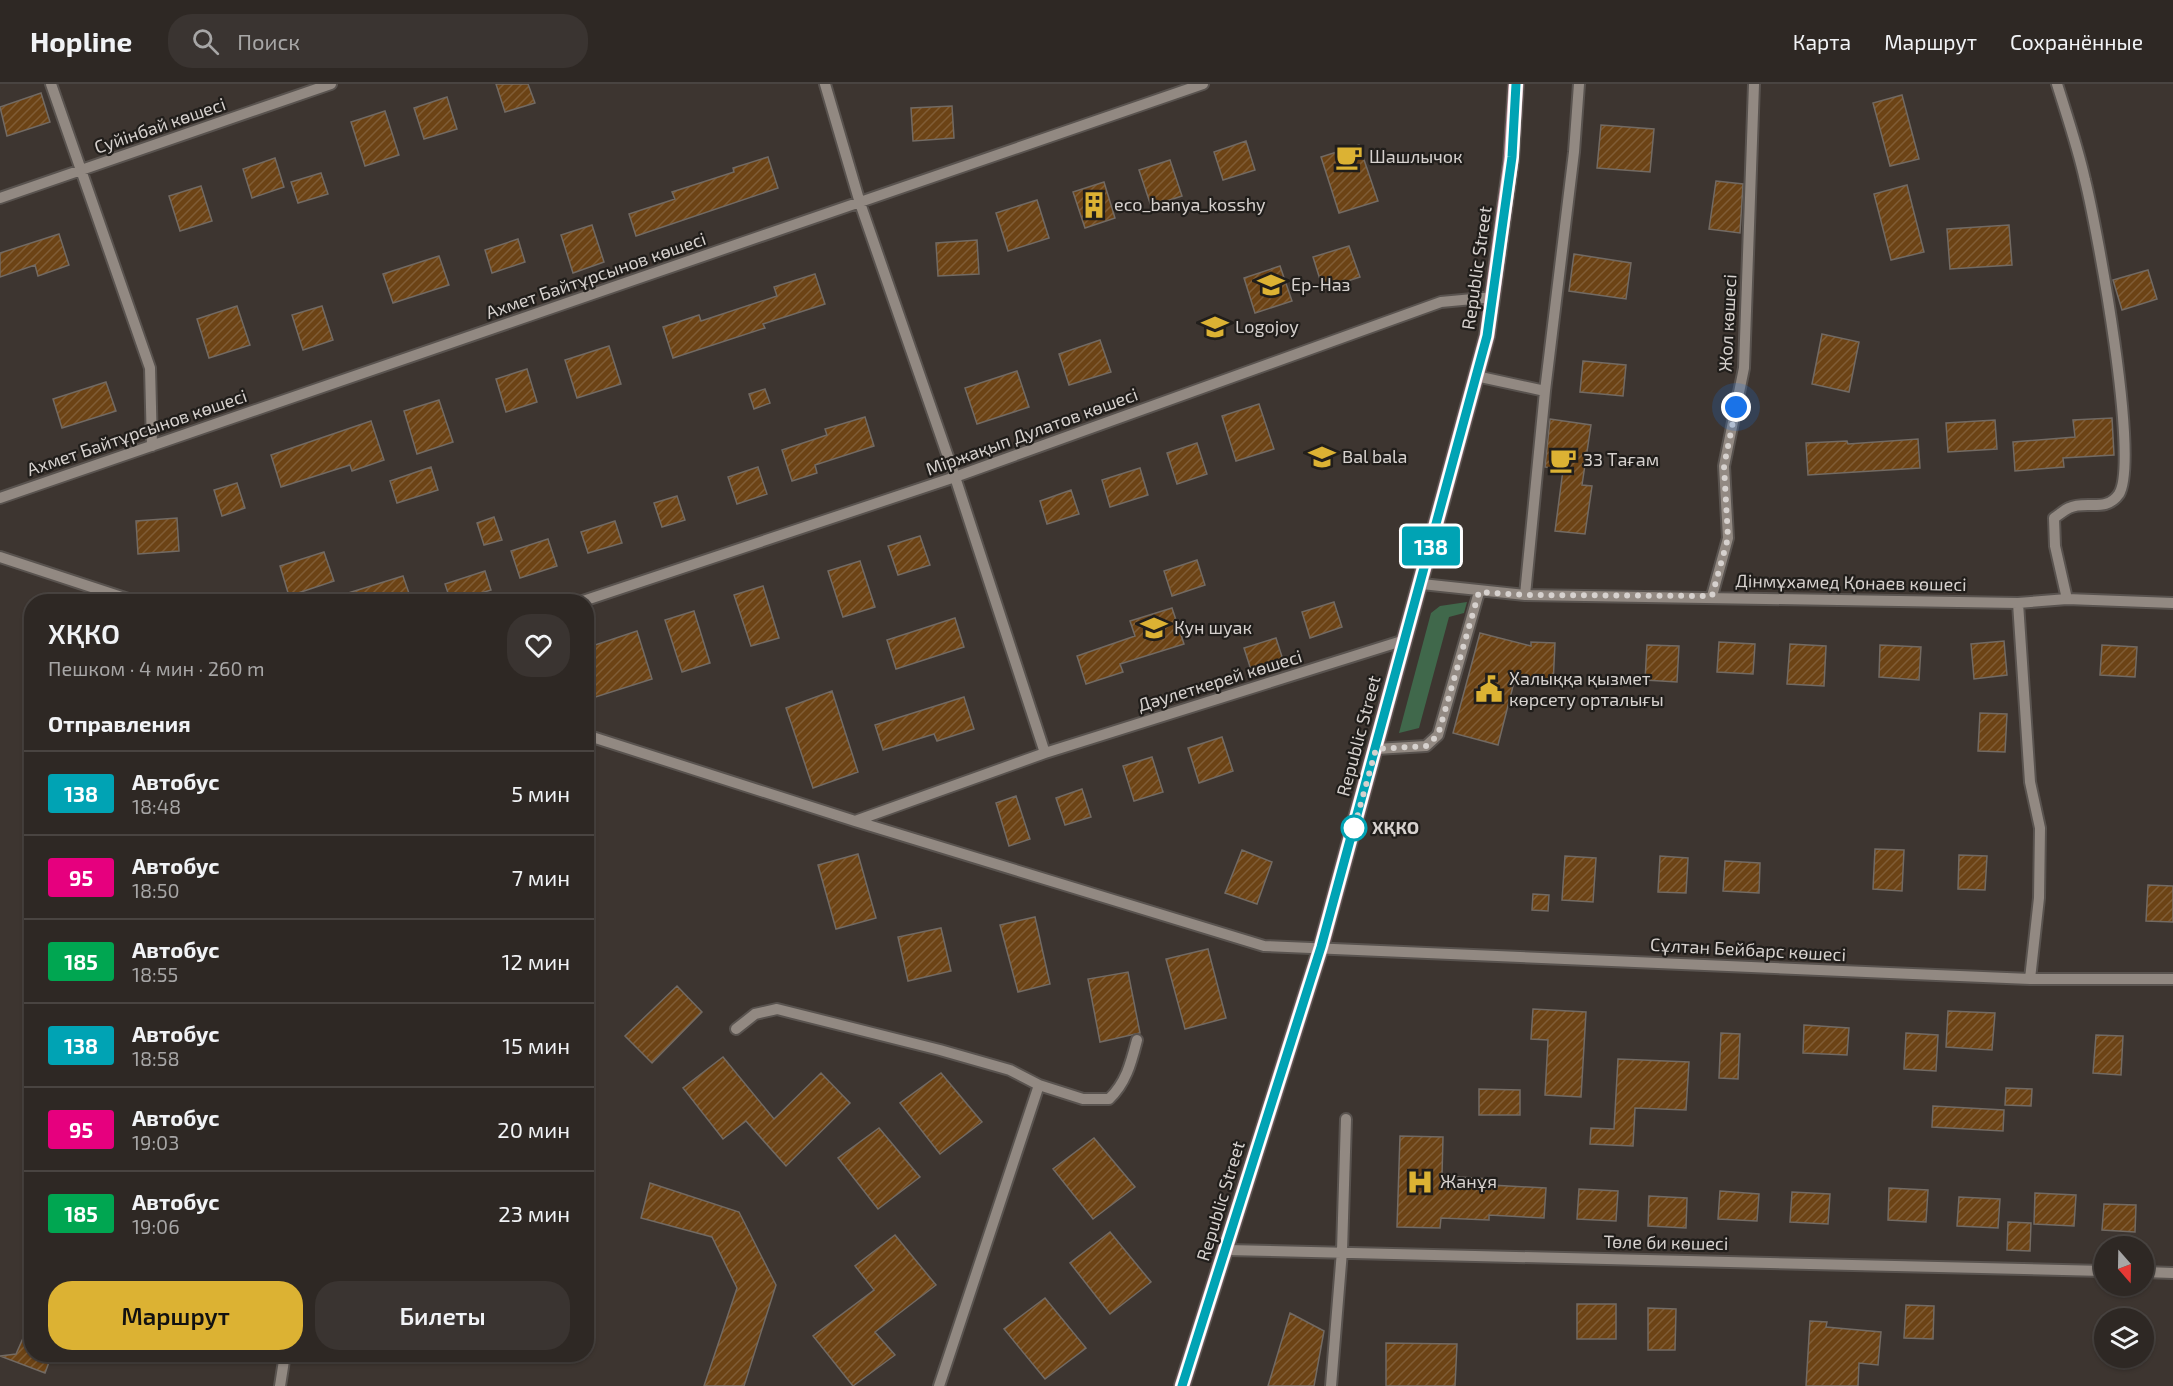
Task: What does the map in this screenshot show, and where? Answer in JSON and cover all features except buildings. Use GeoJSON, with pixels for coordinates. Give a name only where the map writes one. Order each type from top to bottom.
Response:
{"type":"FeatureCollection","features":[{"type":"Feature","properties":{"kind":"main road","name":"Republic Street"},"geometry":{"type":"LineString","coordinates":[[1182,1386],[1227,1250],[1321,947],[1422,584],[1476,376],[1494,297],[1512,157],[1516,84]]}},
{"type":"Feature","properties":{"kind":"street"},"geometry":{"type":"LineString","coordinates":[[51,84],[150,368],[152,446]]}},
{"type":"Feature","properties":{"kind":"street","name":"Суйінбай көшесі"},"geometry":{"type":"LineString","coordinates":[[0,198],[331,84]]}},
{"type":"Feature","properties":{"kind":"street"},"geometry":{"type":"LineString","coordinates":[[825,84],[860,202],[955,477],[1045,753]]}},
{"type":"Feature","properties":{"kind":"street","name":"Ахмет Байтұрсынов көшесі"},"geometry":{"type":"LineString","coordinates":[[0,498],[1203,84]]}},
{"type":"Feature","properties":{"kind":"street"},"geometry":{"type":"LineString","coordinates":[[1525,595],[1545,391],[1574,152],[1579,84]]}},
{"type":"Feature","properties":{"kind":"street","name":"Жол көшесі"},"geometry":{"type":"LineString","coordinates":[[1712,596],[1728,538],[1724,466],[1744,368],[1754,84]]}},
{"type":"Feature","properties":{"kind":"street"},"geometry":{"type":"LineString","coordinates":[[2057,84],[2085,180],[2102,265],[2123,407],[2125,479],[2118,495],[2105,506],[2070,507],[2054,518],[2055,546],[2067,599]]}},
{"type":"Feature","properties":{"kind":"street","name":"Міржақып Дулатов көшесі"},"geometry":{"type":"LineString","coordinates":[[594,597],[955,477],[1441,302],[1494,297]]}},
{"type":"Feature","properties":{"kind":"street"},"geometry":{"type":"LineString","coordinates":[[1476,376],[1545,391]]}},
{"type":"Feature","properties":{"kind":"street"},"geometry":{"type":"LineString","coordinates":[[0,557],[113,594]]}},
{"type":"Feature","properties":{"kind":"street","name":"Дінмұхамед Қонаев көшесі"},"geometry":{"type":"LineString","coordinates":[[1422,584],[1479,592],[1525,595],[1712,596],[2018,603],[2067,599],[2173,603]]}},
{"type":"Feature","properties":{"kind":"street"},"geometry":{"type":"LineString","coordinates":[[1376,749],[1426,746],[1438,735],[1479,592]]}},
{"type":"Feature","properties":{"kind":"street"},"geometry":{"type":"LineString","coordinates":[[2018,603],[2030,782],[2040,828],[2039,898],[2030,979]]}},
{"type":"Feature","properties":{"kind":"street","name":"Дәулеткерей көшесі"},"geometry":{"type":"LineString","coordinates":[[855,821],[1045,753],[1405,640]]}},
{"type":"Feature","properties":{"kind":"street","name":"Сұлтан Бейбарс көшесі"},"geometry":{"type":"LineString","coordinates":[[594,738],[855,821],[1264,946],[2030,979],[2173,979]]}},
{"type":"Feature","properties":{"kind":"street"},"geometry":{"type":"LineString","coordinates":[[736,1029],[755,1014],[777,1009],[1010,1070],[1039,1085],[1083,1099],[1108,1099],[1120,1089],[1132,1062],[1137,1040]]}},
{"type":"Feature","properties":{"kind":"street"},"geometry":{"type":"LineString","coordinates":[[939,1386],[1039,1085]]}},
{"type":"Feature","properties":{"kind":"street"},"geometry":{"type":"LineString","coordinates":[[1331,1386],[1342,1251],[1346,1119]]}},
{"type":"Feature","properties":{"kind":"street","name":"Төле би көшесі"},"geometry":{"type":"LineString","coordinates":[[1227,1250],[2094,1271]]}},
{"type":"Feature","properties":{"kind":"street"},"geometry":{"type":"LineString","coordinates":[[2154,1272],[2173,1273]]}},
{"type":"Feature","properties":{"kind":"street"},"geometry":{"type":"LineString","coordinates":[[280,1386],[284,1362]]}},
{"type":"Feature","properties":{"kind":"green space"},"geometry":{"type":"Polygon","coordinates":[[[1467,602],[1464,613],[1449,617],[1419,728],[1399,733],[1431,613],[1440,606],[1467,602]]]}},
{"type":"Feature","properties":{"kind":"bus line","name":"138"},"geometry":{"type":"LineString","coordinates":[[1182,1386],[1227,1250],[1321,947],[1422,584],[1449,473],[1487,336],[1512,157],[1516,84]]}},
{"type":"Feature","properties":{"kind":"place","name":"Шашлычок"},"geometry":{"type":"Point","coordinates":[1349,157]}},
{"type":"Feature","properties":{"kind":"place","name":"eco_banya_kosshy"},"geometry":{"type":"Point","coordinates":[1094,205]}},
{"type":"Feature","properties":{"kind":"place","name":"Ер-Наз"},"geometry":{"type":"Point","coordinates":[1271,285]}},
{"type":"Feature","properties":{"kind":"place","name":"Logojoy"},"geometry":{"type":"Point","coordinates":[1215,327]}},
{"type":"Feature","properties":{"kind":"place","name":"Bal bala"},"geometry":{"type":"Point","coordinates":[1322,457]}},
{"type":"Feature","properties":{"kind":"place","name":"33 Тағам"},"geometry":{"type":"Point","coordinates":[1563,460]}},
{"type":"Feature","properties":{"kind":"place","name":"Кун шуак"},"geometry":{"type":"Point","coordinates":[1154,628]}},
{"type":"Feature","properties":{"kind":"place","name":"Халыққа қызмет көрсету орталығы"},"geometry":{"type":"Point","coordinates":[1489,689]}},
{"type":"Feature","properties":{"kind":"place","name":"ХҚКО"},"geometry":{"type":"Point","coordinates":[1354,828]}},
{"type":"Feature","properties":{"kind":"place","name":"Жанұя"},"geometry":{"type":"Point","coordinates":[1420,1182]}},
{"type":"Feature","properties":{"kind":"route"},"geometry":{"type":"LineString","coordinates":[[1354,828],[1353,832],[1376,749],[1426,746],[1438,735],[1479,592],[1525,595],[1712,596],[1728,538],[1724,466],[1736,407]]}}]}
